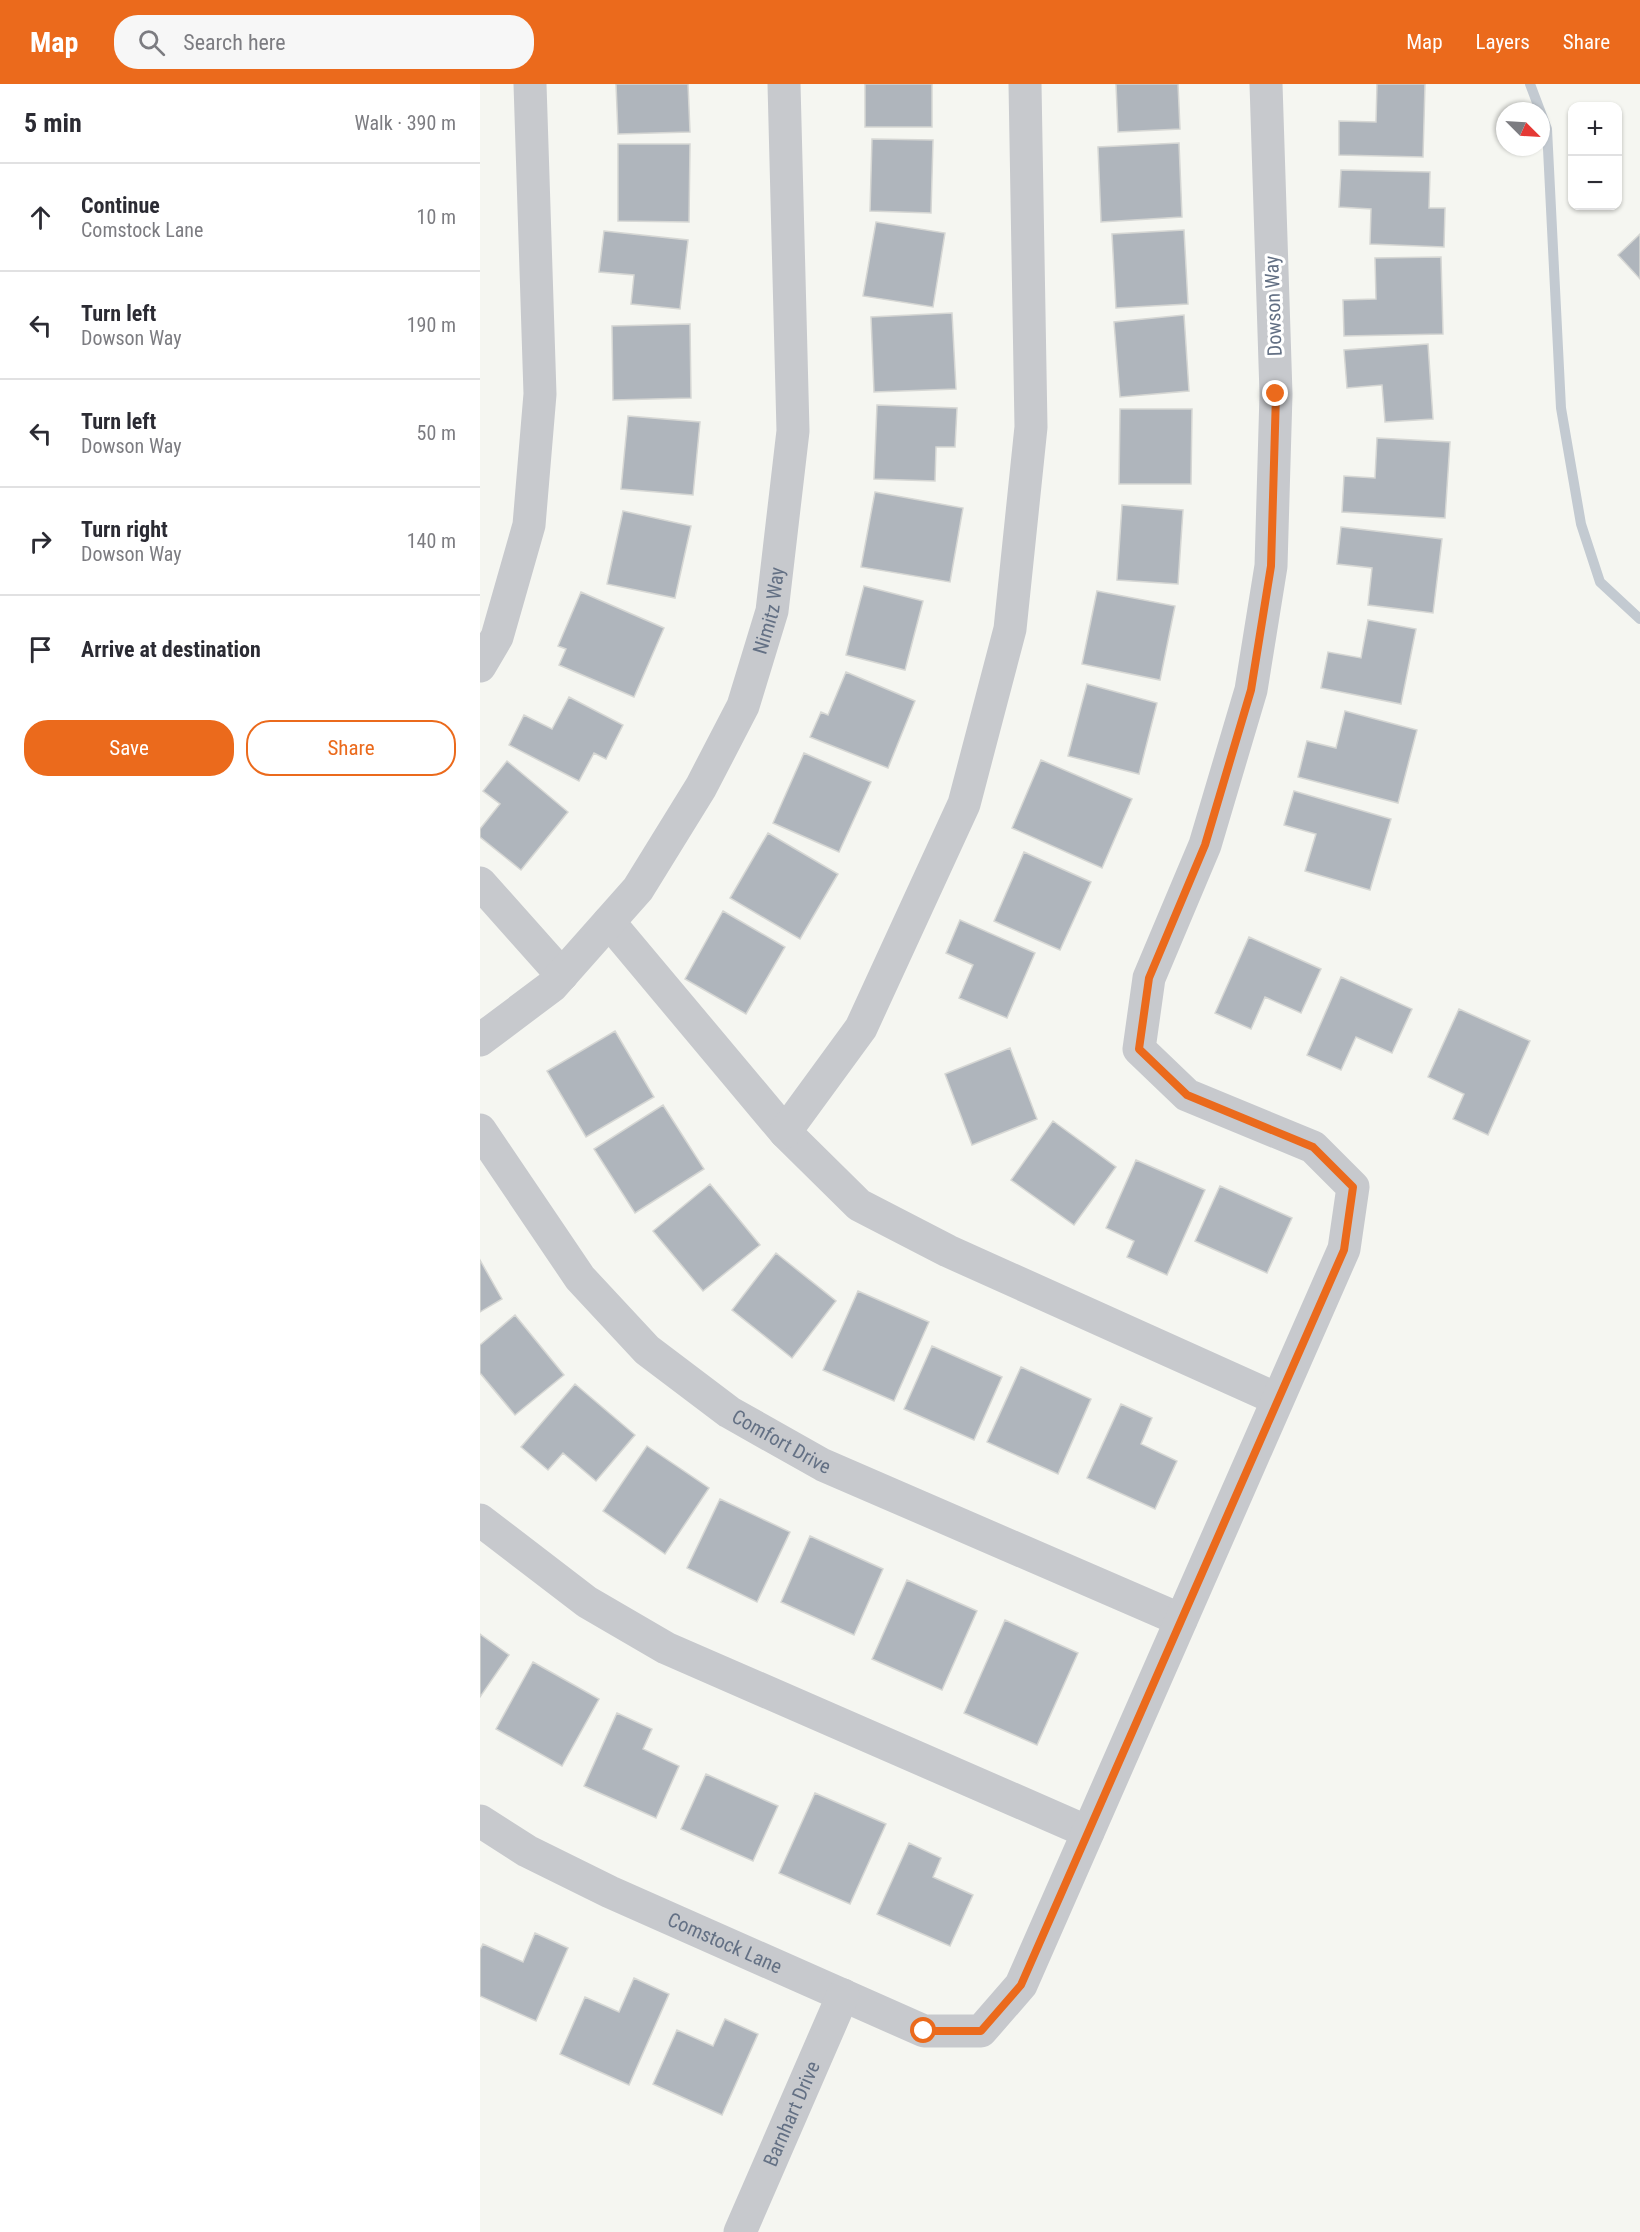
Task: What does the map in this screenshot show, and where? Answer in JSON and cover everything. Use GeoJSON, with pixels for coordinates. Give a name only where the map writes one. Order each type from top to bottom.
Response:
{"type":"FeatureCollection","features":[{"type":"Feature","properties":{"kind":"street"},"geometry":{"type":"LineString","coordinates":[[480,666],[498,637],[530,513],[540,394],[530,84]]}},
{"type":"Feature","properties":{"kind":"street","name":"Nimitz Way"},"geometry":{"type":"LineString","coordinates":[[480,1040],[552,986],[638,889],[701,787],[743,706],[772,611],[793,431],[784,84]]}},
{"type":"Feature","properties":{"kind":"street"},"geometry":{"type":"LineString","coordinates":[[785,1132],[861,1028],[964,804],[1010,629],[1031,427],[1025,84]]}},
{"type":"Feature","properties":{"kind":"street","name":"Dowson Way"},"geometry":{"type":"LineString","coordinates":[[981,2031],[1021,1985],[1344,1250],[1353,1187],[1313,1147],[1187,1095],[1139,1049],[1149,978],[1205,845],[1251,690],[1271,566],[1276,394],[1266,84]]}},
{"type":"Feature","properties":{"kind":"street"},"geometry":{"type":"LineString","coordinates":[[480,882],[562,975]]}},
{"type":"Feature","properties":{"kind":"street"},"geometry":{"type":"LineString","coordinates":[[609,922],[785,1132],[859,1205],[948,1251],[1277,1400]]}},
{"type":"Feature","properties":{"kind":"street","name":"Comfort Drive"},"geometry":{"type":"LineString","coordinates":[[480,1130],[580,1278],[647,1350],[729,1412],[823,1465],[1181,1620]]}},
{"type":"Feature","properties":{"kind":"street"},"geometry":{"type":"LineString","coordinates":[[480,1520],[587,1602],[666,1648],[1088,1832]]}},
{"type":"Feature","properties":{"kind":"street","name":"Comstock Lane"},"geometry":{"type":"LineString","coordinates":[[480,1821],[527,1851],[610,1892],[924,2031],[981,2031]]}},
{"type":"Feature","properties":{"kind":"street","name":"Barnhart Drive"},"geometry":{"type":"LineString","coordinates":[[740,2232],[843,1995]]}},
{"type":"Feature","properties":{"kind":"building"},"geometry":{"type":"Polygon","coordinates":[[[616,84],[688,84],[690,132],[618,134],[616,84]]]}},
{"type":"Feature","properties":{"kind":"building"},"geometry":{"type":"Polygon","coordinates":[[[865,84],[932,84],[932,127],[865,127],[865,84]]]}},
{"type":"Feature","properties":{"kind":"building"},"geometry":{"type":"Polygon","coordinates":[[[1116,84],[1178,84],[1180,129],[1118,132],[1116,84]]]}},
{"type":"Feature","properties":{"kind":"building"},"geometry":{"type":"Polygon","coordinates":[[[1377,84],[1425,84],[1423,157],[1339,155],[1339,121],[1376,122],[1377,84]]]}},
{"type":"Feature","properties":{"kind":"building"},"geometry":{"type":"Polygon","coordinates":[[[872,139],[933,140],[931,213],[870,211],[872,139]]]}},
{"type":"Feature","properties":{"kind":"building"},"geometry":{"type":"Polygon","coordinates":[[[1179,143],[1182,217],[1101,222],[1098,147],[1179,143]]]}},
{"type":"Feature","properties":{"kind":"building"},"geometry":{"type":"Polygon","coordinates":[[[618,144],[690,144],[689,222],[618,221],[618,144]]]}},
{"type":"Feature","properties":{"kind":"building"},"geometry":{"type":"Polygon","coordinates":[[[1341,170],[1430,172],[1429,208],[1445,208],[1444,247],[1370,244],[1371,209],[1339,207],[1341,170]]]}},
{"type":"Feature","properties":{"kind":"building"},"geometry":{"type":"Polygon","coordinates":[[[876,222],[945,233],[933,307],[863,296],[876,222]]]}},
{"type":"Feature","properties":{"kind":"building"},"geometry":{"type":"Polygon","coordinates":[[[1184,230],[1188,304],[1116,308],[1112,234],[1184,230]]]}},
{"type":"Feature","properties":{"kind":"building"},"geometry":{"type":"Polygon","coordinates":[[[604,231],[688,240],[680,309],[631,304],[634,275],[599,272],[604,231]]]}},
{"type":"Feature","properties":{"kind":"building"},"geometry":{"type":"Polygon","coordinates":[[[1640,234],[1640,279],[1618,255],[1640,234]]]}},
{"type":"Feature","properties":{"kind":"building"},"geometry":{"type":"Polygon","coordinates":[[[1441,257],[1443,334],[1344,336],[1343,300],[1376,299],[1375,258],[1441,257]]]}},
{"type":"Feature","properties":{"kind":"building"},"geometry":{"type":"Polygon","coordinates":[[[952,313],[956,389],[874,392],[871,317],[952,313]]]}},
{"type":"Feature","properties":{"kind":"building"},"geometry":{"type":"Polygon","coordinates":[[[1184,315],[1189,391],[1120,397],[1114,322],[1184,315]]]}},
{"type":"Feature","properties":{"kind":"building"},"geometry":{"type":"Polygon","coordinates":[[[690,324],[691,398],[613,400],[612,326],[690,324]]]}},
{"type":"Feature","properties":{"kind":"building"},"geometry":{"type":"Polygon","coordinates":[[[1428,344],[1433,419],[1385,422],[1382,385],[1347,388],[1344,350],[1428,344]]]}},
{"type":"Feature","properties":{"kind":"building"},"geometry":{"type":"Polygon","coordinates":[[[877,405],[957,408],[955,447],[936,447],[935,481],[874,479],[877,405]]]}},
{"type":"Feature","properties":{"kind":"building"},"geometry":{"type":"Polygon","coordinates":[[[1120,409],[1192,409],[1191,484],[1119,484],[1120,409]]]}},
{"type":"Feature","properties":{"kind":"building"},"geometry":{"type":"Polygon","coordinates":[[[628,416],[700,422],[693,495],[621,489],[628,416]]]}},
{"type":"Feature","properties":{"kind":"building"},"geometry":{"type":"Polygon","coordinates":[[[1377,438],[1450,442],[1445,518],[1342,512],[1344,476],[1375,478],[1377,438]]]}},
{"type":"Feature","properties":{"kind":"building"},"geometry":{"type":"Polygon","coordinates":[[[875,492],[963,508],[950,582],[861,567],[875,492]]]}},
{"type":"Feature","properties":{"kind":"building"},"geometry":{"type":"Polygon","coordinates":[[[1122,505],[1183,510],[1178,584],[1117,580],[1122,505]]]}},
{"type":"Feature","properties":{"kind":"building"},"geometry":{"type":"Polygon","coordinates":[[[623,511],[691,526],[675,598],[607,584],[623,511]]]}},
{"type":"Feature","properties":{"kind":"building"},"geometry":{"type":"Polygon","coordinates":[[[1341,527],[1442,539],[1433,613],[1368,605],[1372,568],[1337,564],[1341,527]]]}},
{"type":"Feature","properties":{"kind":"building"},"geometry":{"type":"Polygon","coordinates":[[[864,586],[923,601],[905,670],[846,655],[864,586]]]}},
{"type":"Feature","properties":{"kind":"building"},"geometry":{"type":"Polygon","coordinates":[[[1097,591],[1175,606],[1160,680],[1082,664],[1097,591]]]}},
{"type":"Feature","properties":{"kind":"building"},"geometry":{"type":"Polygon","coordinates":[[[581,592],[664,628],[634,697],[559,665],[566,649],[558,646],[581,592]]]}},
{"type":"Feature","properties":{"kind":"building"},"geometry":{"type":"Polygon","coordinates":[[[1368,620],[1416,629],[1401,704],[1321,688],[1328,652],[1361,658],[1368,620]]]}},
{"type":"Feature","properties":{"kind":"building"},"geometry":{"type":"Polygon","coordinates":[[[846,672],[915,701],[888,768],[810,737],[821,712],[828,715],[846,672]]]}},
{"type":"Feature","properties":{"kind":"building"},"geometry":{"type":"Polygon","coordinates":[[[1087,684],[1157,703],[1139,774],[1068,756],[1087,684]]]}},
{"type":"Feature","properties":{"kind":"building"},"geometry":{"type":"Polygon","coordinates":[[[569,697],[623,725],[606,759],[594,753],[579,781],[509,745],[524,715],[552,729],[569,697]]]}},
{"type":"Feature","properties":{"kind":"building"},"geometry":{"type":"Polygon","coordinates":[[[1345,711],[1417,730],[1398,803],[1298,777],[1307,741],[1336,748],[1345,711]]]}},
{"type":"Feature","properties":{"kind":"building"},"geometry":{"type":"Polygon","coordinates":[[[804,753],[871,782],[839,852],[773,823],[804,753]]]}},
{"type":"Feature","properties":{"kind":"building"},"geometry":{"type":"Polygon","coordinates":[[[1041,760],[1132,799],[1102,868],[1012,828],[1041,760]]]}},
{"type":"Feature","properties":{"kind":"building"},"geometry":{"type":"Polygon","coordinates":[[[507,761],[568,812],[521,870],[480,837],[480,829],[500,804],[483,791],[507,761]]]}},
{"type":"Feature","properties":{"kind":"building"},"geometry":{"type":"Polygon","coordinates":[[[1294,791],[1391,819],[1370,890],[1305,871],[1316,834],[1284,825],[1294,791]]]}},
{"type":"Feature","properties":{"kind":"building"},"geometry":{"type":"Polygon","coordinates":[[[768,833],[838,874],[800,939],[730,898],[768,833]]]}},
{"type":"Feature","properties":{"kind":"building"},"geometry":{"type":"Polygon","coordinates":[[[1024,852],[1091,882],[1060,950],[994,921],[1024,852]]]}},
{"type":"Feature","properties":{"kind":"building"},"geometry":{"type":"Polygon","coordinates":[[[723,911],[785,947],[746,1014],[685,979],[723,911]]]}},
{"type":"Feature","properties":{"kind":"building"},"geometry":{"type":"Polygon","coordinates":[[[960,920],[1035,953],[1007,1018],[959,998],[973,965],[946,953],[960,920]]]}},
{"type":"Feature","properties":{"kind":"building"},"geometry":{"type":"Polygon","coordinates":[[[1249,937],[1321,969],[1301,1013],[1265,997],[1251,1029],[1215,1013],[1249,937]]]}},
{"type":"Feature","properties":{"kind":"building"},"geometry":{"type":"Polygon","coordinates":[[[1341,977],[1412,1009],[1392,1053],[1356,1037],[1341,1070],[1307,1055],[1341,977]]]}},
{"type":"Feature","properties":{"kind":"building"},"geometry":{"type":"Polygon","coordinates":[[[1459,1009],[1530,1041],[1488,1135],[1453,1119],[1464,1094],[1428,1077],[1459,1009]]]}},
{"type":"Feature","properties":{"kind":"building"},"geometry":{"type":"Polygon","coordinates":[[[615,1031],[654,1097],[586,1137],[547,1071],[615,1031]]]}},
{"type":"Feature","properties":{"kind":"building"},"geometry":{"type":"Polygon","coordinates":[[[1010,1048],[1037,1119],[972,1145],[945,1074],[1010,1048]]]}},
{"type":"Feature","properties":{"kind":"building"},"geometry":{"type":"Polygon","coordinates":[[[663,1105],[704,1169],[635,1213],[594,1149],[663,1105]]]}},
{"type":"Feature","properties":{"kind":"building"},"geometry":{"type":"Polygon","coordinates":[[[1053,1121],[1116,1167],[1074,1225],[1011,1180],[1053,1121]]]}},
{"type":"Feature","properties":{"kind":"building"},"geometry":{"type":"Polygon","coordinates":[[[1136,1160],[1205,1190],[1167,1275],[1127,1257],[1134,1241],[1106,1228],[1136,1160]]]}},
{"type":"Feature","properties":{"kind":"building"},"geometry":{"type":"Polygon","coordinates":[[[710,1184],[760,1245],[703,1291],[653,1231],[710,1184]]]}},
{"type":"Feature","properties":{"kind":"building"},"geometry":{"type":"Polygon","coordinates":[[[1220,1186],[1292,1218],[1267,1273],[1195,1241],[1220,1186]]]}},
{"type":"Feature","properties":{"kind":"building"},"geometry":{"type":"Polygon","coordinates":[[[776,1253],[836,1301],[792,1358],[732,1310],[776,1253]]]}},
{"type":"Feature","properties":{"kind":"building"},"geometry":{"type":"Polygon","coordinates":[[[480,1260],[502,1299],[480,1312],[480,1260]]]}},
{"type":"Feature","properties":{"kind":"building"},"geometry":{"type":"Polygon","coordinates":[[[858,1291],[929,1322],[894,1401],[823,1370],[858,1291]]]}},
{"type":"Feature","properties":{"kind":"building"},"geometry":{"type":"Polygon","coordinates":[[[515,1315],[564,1375],[515,1415],[480,1373],[480,1345],[515,1315]]]}},
{"type":"Feature","properties":{"kind":"building"},"geometry":{"type":"Polygon","coordinates":[[[932,1346],[1002,1377],[974,1440],[904,1409],[932,1346]]]}},
{"type":"Feature","properties":{"kind":"building"},"geometry":{"type":"Polygon","coordinates":[[[1021,1367],[1091,1399],[1058,1474],[987,1442],[1021,1367]]]}},
{"type":"Feature","properties":{"kind":"building"},"geometry":{"type":"Polygon","coordinates":[[[575,1384],[635,1435],[596,1481],[563,1453],[548,1470],[521,1447],[575,1384]]]}},
{"type":"Feature","properties":{"kind":"building"},"geometry":{"type":"Polygon","coordinates":[[[1121,1404],[1152,1418],[1141,1444],[1177,1461],[1155,1509],[1087,1478],[1121,1404]]]}},
{"type":"Feature","properties":{"kind":"building"},"geometry":{"type":"Polygon","coordinates":[[[647,1446],[709,1488],[665,1554],[603,1511],[647,1446]]]}},
{"type":"Feature","properties":{"kind":"building"},"geometry":{"type":"Polygon","coordinates":[[[720,1499],[790,1532],[757,1602],[687,1568],[720,1499]]]}},
{"type":"Feature","properties":{"kind":"building"},"geometry":{"type":"Polygon","coordinates":[[[810,1536],[883,1569],[854,1635],[781,1602],[810,1536]]]}},
{"type":"Feature","properties":{"kind":"building"},"geometry":{"type":"Polygon","coordinates":[[[907,1580],[977,1611],[942,1690],[872,1659],[907,1580]]]}},
{"type":"Feature","properties":{"kind":"building"},"geometry":{"type":"Polygon","coordinates":[[[1005,1620],[1078,1653],[1037,1745],[964,1713],[1005,1620]]]}},
{"type":"Feature","properties":{"kind":"building"},"geometry":{"type":"Polygon","coordinates":[[[480,1634],[509,1655],[480,1697],[480,1634]]]}},
{"type":"Feature","properties":{"kind":"building"},"geometry":{"type":"Polygon","coordinates":[[[533,1662],[599,1699],[562,1766],[496,1729],[533,1662]]]}},
{"type":"Feature","properties":{"kind":"building"},"geometry":{"type":"Polygon","coordinates":[[[617,1713],[652,1729],[643,1749],[679,1766],[656,1818],[584,1786],[617,1713]]]}},
{"type":"Feature","properties":{"kind":"building"},"geometry":{"type":"Polygon","coordinates":[[[706,1774],[778,1806],[753,1861],[681,1829],[706,1774]]]}},
{"type":"Feature","properties":{"kind":"building"},"geometry":{"type":"Polygon","coordinates":[[[815,1793],[886,1824],[850,1904],[779,1873],[815,1793]]]}},
{"type":"Feature","properties":{"kind":"building"},"geometry":{"type":"Polygon","coordinates":[[[909,1843],[941,1858],[933,1877],[973,1895],[950,1946],[877,1914],[909,1843]]]}},
{"type":"Feature","properties":{"kind":"building"},"geometry":{"type":"Polygon","coordinates":[[[535,1933],[568,1948],[536,2021],[480,1996],[480,1950],[483,1944],[523,1962],[535,1933]]]}},
{"type":"Feature","properties":{"kind":"building"},"geometry":{"type":"Polygon","coordinates":[[[634,1978],[669,1994],[629,2085],[560,2054],[585,1997],[619,2012],[634,1978]]]}},
{"type":"Feature","properties":{"kind":"building"},"geometry":{"type":"Polygon","coordinates":[[[725,2019],[758,2034],[722,2115],[653,2084],[677,2030],[713,2046],[725,2019]]]}},
{"type":"Feature","properties":{"kind":"waterway"},"geometry":{"type":"LineString","coordinates":[[1530,84],[1547,129],[1561,408],[1581,524],[1600,582],[1640,619]]}},
{"type":"Feature","properties":{"kind":"route"},"geometry":{"type":"LineString","coordinates":[[924,2031],[981,2031],[1021,1985],[1344,1250],[1353,1187],[1313,1147],[1187,1095],[1139,1049],[1149,978],[1205,845],[1251,690],[1271,566],[1276,394]]}}]}
